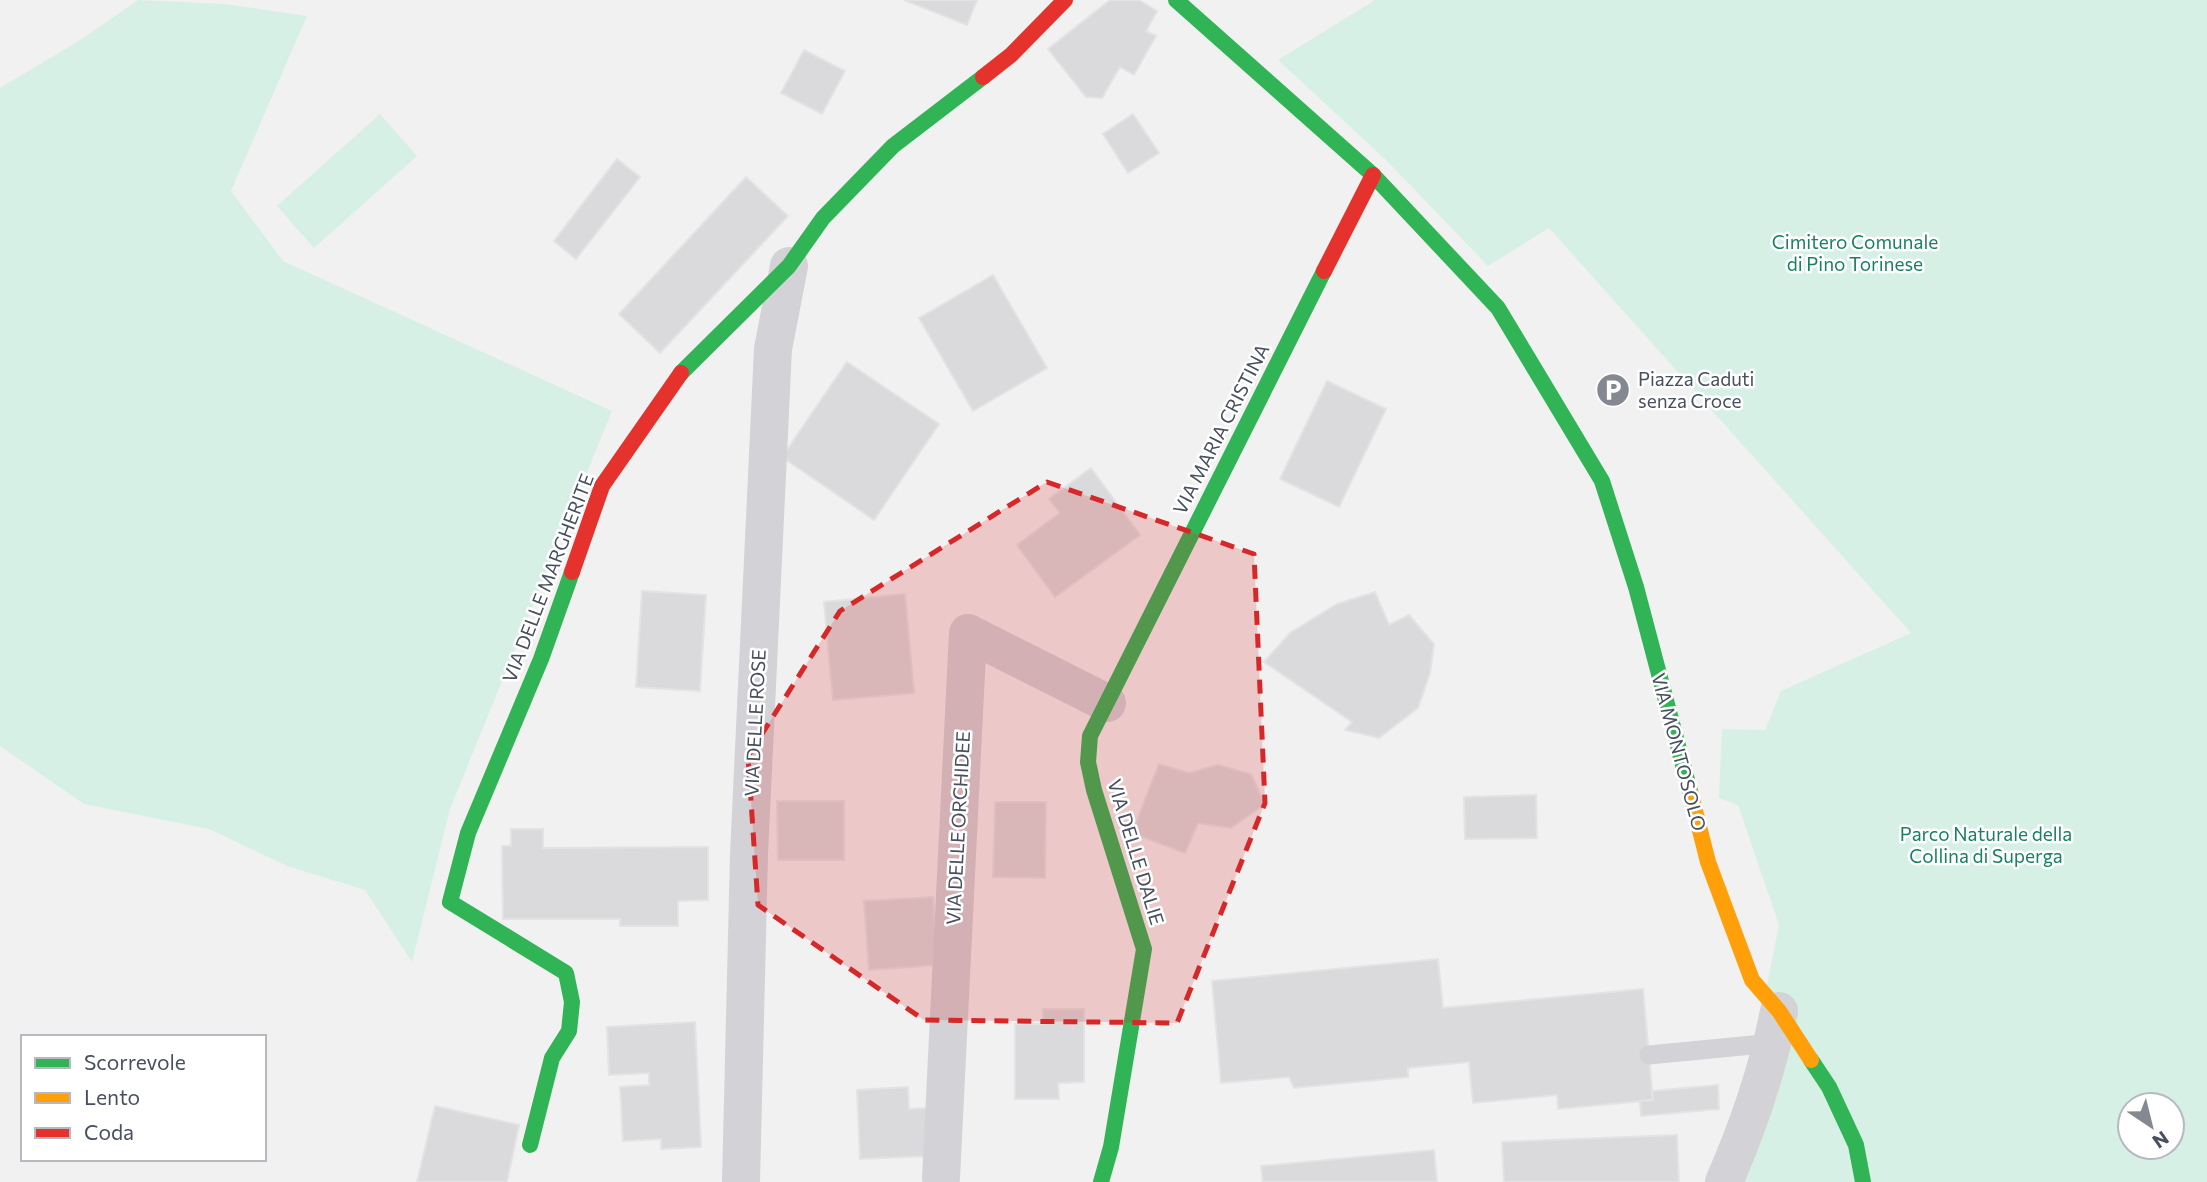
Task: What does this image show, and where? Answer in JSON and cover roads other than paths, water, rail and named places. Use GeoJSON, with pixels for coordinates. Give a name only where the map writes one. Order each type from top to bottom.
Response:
{"type":"FeatureCollection","features":[{"type":"Feature","properties":{"kind":"street","name":"VIA DELLE MARGHERITE"},"geometry":{"type":"LineString","coordinates":[[530,1146],[552,1058],[569,1031],[572,1002],[566,973],[450,902],[468,833],[541,659],[602,486],[686,365],[789,266],[823,218],[892,146],[1011,55],[1065,0]]}},
{"type":"Feature","properties":{"kind":"street"},"geometry":{"type":"LineString","coordinates":[[1176,0],[1373,175]]}},
{"type":"Feature","properties":{"kind":"street","name":"VIA MONTOSOLO"},"geometry":{"type":"LineString","coordinates":[[1373,175],[1498,309],[1602,481],[1636,587],[1708,862],[1752,980],[1776,1027],[1829,1087],[1856,1145],[1863,1182]]}},
{"type":"Feature","properties":{"kind":"street","name":"VIA MARIA CRISTINA"},"geometry":{"type":"LineString","coordinates":[[1107,703],[1373,175]]}},
{"type":"Feature","properties":{"kind":"street","name":"VIA DELLE ROSE"},"geometry":{"type":"LineString","coordinates":[[741,1182],[748,854],[773,349],[789,266]]}},
{"type":"Feature","properties":{"kind":"street","name":"VIA DELLE ORCHIDEE"},"geometry":{"type":"LineString","coordinates":[[941,1178],[968,633],[1107,703]]}},
{"type":"Feature","properties":{"kind":"street","name":"VIA DELLE DALIE"},"geometry":{"type":"LineString","coordinates":[[1101,1182],[1111,1147],[1144,949],[1087,762],[1090,736],[1107,703]]}},
{"type":"Feature","properties":{"kind":"street"},"geometry":{"type":"LineString","coordinates":[[1724,1182],[1743,1139],[1776,1027]]}},
{"type":"Feature","properties":{"kind":"lane"},"geometry":{"type":"LineString","coordinates":[[1649,1055],[1776,1027]]}},
{"type":"Feature","properties":{"kind":"place","name":"Piazza Caduti senza Croce"},"geometry":{"type":"Point","coordinates":[1613,390]}},
{"type":"Feature","properties":{"kind":"park label","name":"Cimitero Comunale di Pino Torinese"},"geometry":{"type":"Point","coordinates":[1855,253]}},
{"type":"Feature","properties":{"kind":"park label","name":"Parco Naturale della Collina di Superga"},"geometry":{"type":"Point","coordinates":[1986,845]}}]}
